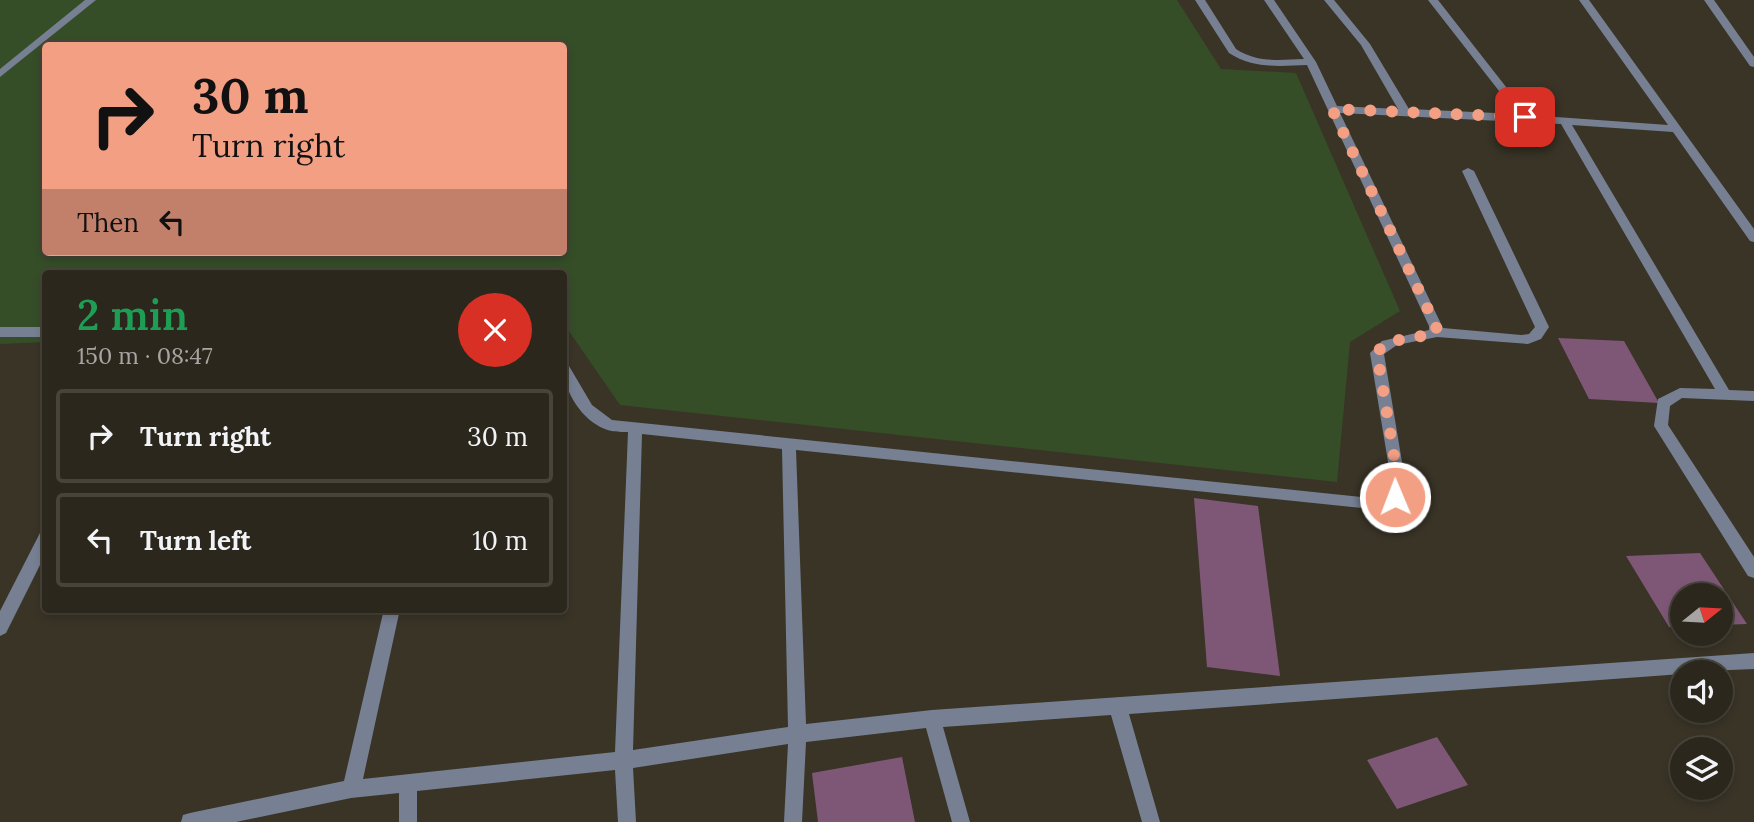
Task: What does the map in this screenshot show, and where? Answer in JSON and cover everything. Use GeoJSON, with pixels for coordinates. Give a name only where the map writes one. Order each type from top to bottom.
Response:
{"type":"FeatureCollection","features":[{"type":"Feature","properties":{"kind":"street"},"geometry":{"type":"LineString","coordinates":[[0,74],[91,0]]}},
{"type":"Feature","properties":{"kind":"street"},"geometry":{"type":"LineString","coordinates":[[1200,0],[1232,51],[1240,58],[1260,62],[1311,62]]}},
{"type":"Feature","properties":{"kind":"street"},"geometry":{"type":"LineString","coordinates":[[1269,0],[1311,62],[1437,332]]}},
{"type":"Feature","properties":{"kind":"street"},"geometry":{"type":"LineString","coordinates":[[1329,0],[1365,44],[1405,112]]}},
{"type":"Feature","properties":{"kind":"street"},"geometry":{"type":"LineString","coordinates":[[1433,0],[1525,117]]}},
{"type":"Feature","properties":{"kind":"street"},"geometry":{"type":"LineString","coordinates":[[1584,0],[1754,238]]}},
{"type":"Feature","properties":{"kind":"street"},"geometry":{"type":"LineString","coordinates":[[1709,0],[1754,64]]}},
{"type":"Feature","properties":{"kind":"street"},"geometry":{"type":"LineString","coordinates":[[1332,109],[1525,117],[1677,129]]}},
{"type":"Feature","properties":{"kind":"street"},"geometry":{"type":"LineString","coordinates":[[1565,121],[1726,395]]}},
{"type":"Feature","properties":{"kind":"street"},"geometry":{"type":"LineString","coordinates":[[567,376],[582,404],[600,422],[789,444],[1387,504],[1395,497],[1399,486],[1377,353],[1380,346],[1437,332],[1532,339],[1539,334],[1542,327],[1468,171]]}},
{"type":"Feature","properties":{"kind":"street"},"geometry":{"type":"LineString","coordinates":[[0,332],[42,332]]}},
{"type":"Feature","properties":{"kind":"street"},"geometry":{"type":"LineString","coordinates":[[1754,396],[1680,393],[1663,403],[1661,426],[1754,571]]}},
{"type":"Feature","properties":{"kind":"street"},"geometry":{"type":"LineString","coordinates":[[627,822],[624,760],[635,427]]}},
{"type":"Feature","properties":{"kind":"street"},"geometry":{"type":"LineString","coordinates":[[789,444],[797,734],[793,822]]}},
{"type":"Feature","properties":{"kind":"street"},"geometry":{"type":"LineString","coordinates":[[0,628],[42,544]]}},
{"type":"Feature","properties":{"kind":"street"},"geometry":{"type":"LineString","coordinates":[[351,789],[391,613]]}},
{"type":"Feature","properties":{"kind":"street"},"geometry":{"type":"LineString","coordinates":[[190,822],[351,789],[624,760],[797,734],[932,719],[1754,661]]}},
{"type":"Feature","properties":{"kind":"street"},"geometry":{"type":"LineString","coordinates":[[1118,707],[1151,822]]}},
{"type":"Feature","properties":{"kind":"street"},"geometry":{"type":"LineString","coordinates":[[932,719],[961,822]]}},
{"type":"Feature","properties":{"kind":"street"},"geometry":{"type":"LineString","coordinates":[[408,782],[408,822]]}},
{"type":"Feature","properties":{"kind":"green space"},"geometry":{"type":"Polygon","coordinates":[[[0,0],[1177,0],[1221,69],[1296,73],[1400,311],[1350,342],[1337,482],[620,405],[567,328],[567,270],[42,270],[42,342],[0,344],[0,0]]]}},
{"type":"Feature","properties":{"kind":"building"},"geometry":{"type":"Polygon","coordinates":[[[1558,338],[1624,341],[1659,403],[1589,399],[1558,338]]]}},
{"type":"Feature","properties":{"kind":"building"},"geometry":{"type":"Polygon","coordinates":[[[1194,498],[1258,506],[1280,676],[1207,667],[1194,498]]]}},
{"type":"Feature","properties":{"kind":"building"},"geometry":{"type":"Polygon","coordinates":[[[1700,553],[1720,583],[1670,583],[1669,627],[1626,556],[1700,553]]]}},
{"type":"Feature","properties":{"kind":"building"},"geometry":{"type":"Polygon","coordinates":[[[1733,603],[1747,624],[1733,625],[1733,603]]]}},
{"type":"Feature","properties":{"kind":"building"},"geometry":{"type":"Polygon","coordinates":[[[1437,737],[1468,785],[1397,809],[1367,760],[1437,737]]]}},
{"type":"Feature","properties":{"kind":"building"},"geometry":{"type":"Polygon","coordinates":[[[902,757],[915,822],[818,822],[812,773],[902,757]]]}},
{"type":"Feature","properties":{"kind":"route"},"geometry":{"type":"LineString","coordinates":[[1395,497],[1399,486],[1377,353],[1380,346],[1391,342],[1437,332],[1332,109],[1525,117]]}}]}
